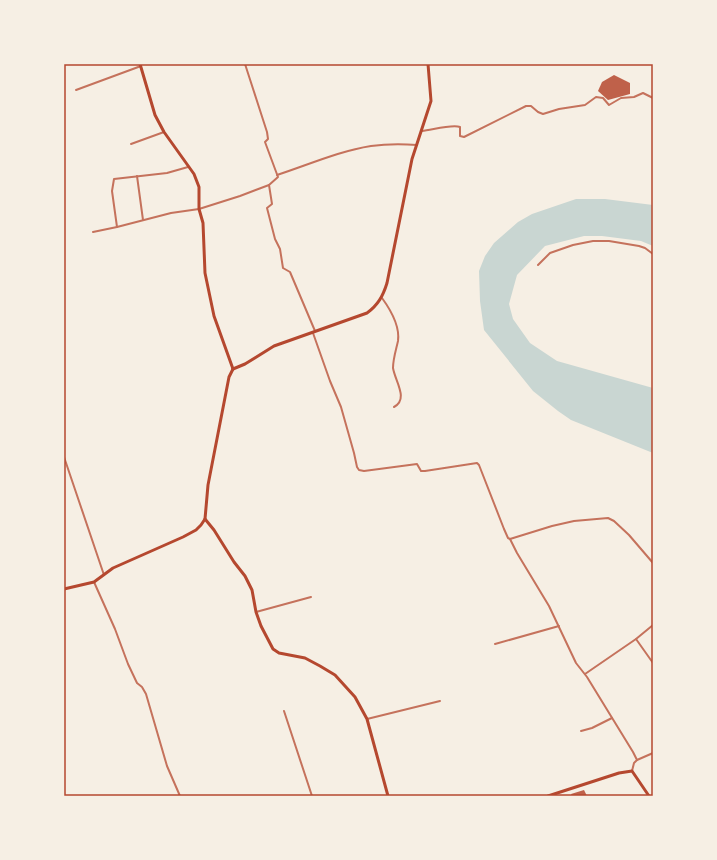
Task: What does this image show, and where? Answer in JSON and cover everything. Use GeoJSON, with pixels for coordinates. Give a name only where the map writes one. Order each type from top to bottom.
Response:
{"type":"FeatureCollection","features":[{"type":"Feature","properties":{"kind":"main road"},"geometry":{"type":"LineString","coordinates":[[64,589],[94,582],[113,568],[196,530],[201,526],[205,519],[212,462],[229,378],[233,369],[245,364],[274,346],[367,313],[376,306],[382,298],[387,283],[412,159],[431,101],[428,64]]}},
{"type":"Feature","properties":{"kind":"main road"},"geometry":{"type":"LineString","coordinates":[[141,65],[155,115],[164,132],[194,174],[199,187],[199,209],[203,224],[205,273],[214,316],[233,369]]}},
{"type":"Feature","properties":{"kind":"main road"},"geometry":{"type":"LineString","coordinates":[[205,519],[245,576],[252,590],[256,612],[267,639],[273,649],[279,653],[305,658],[320,666],[335,675],[355,697],[367,720],[388,796]]}},
{"type":"Feature","properties":{"kind":"main road"},"geometry":{"type":"LineString","coordinates":[[548,796],[632,770],[649,796]]}},
{"type":"Feature","properties":{"kind":"street"},"geometry":{"type":"LineString","coordinates":[[93,232],[171,213],[199,209],[269,185],[278,177],[265,142],[268,139],[267,132],[245,64]]}},
{"type":"Feature","properties":{"kind":"street"},"geometry":{"type":"LineString","coordinates":[[76,90],[141,65]]}},
{"type":"Feature","properties":{"kind":"street"},"geometry":{"type":"LineString","coordinates":[[422,131],[435,130],[454,125],[460,127],[460,136],[464,137],[526,106],[531,106],[543,114],[559,109],[585,105],[596,97],[603,98],[608,105],[621,98],[634,97],[643,93],[653,98]]}},
{"type":"Feature","properties":{"kind":"street"},"geometry":{"type":"LineString","coordinates":[[132,144],[164,132]]}},
{"type":"Feature","properties":{"kind":"street"},"geometry":{"type":"LineString","coordinates":[[277,175],[336,155],[370,147],[398,144],[417,145]]}},
{"type":"Feature","properties":{"kind":"street"},"geometry":{"type":"LineString","coordinates":[[117,227],[112,191],[114,179],[167,173],[188,167]]}},
{"type":"Feature","properties":{"kind":"street"},"geometry":{"type":"LineString","coordinates":[[137,176],[143,220]]}},
{"type":"Feature","properties":{"kind":"street"},"geometry":{"type":"LineString","coordinates":[[269,185],[272,204],[267,208],[275,239],[280,249],[283,268],[290,272],[314,333],[340,407],[357,467],[359,470],[364,471],[417,464],[421,471],[425,471],[477,464],[479,465],[506,534],[510,539],[516,553],[543,594],[576,663],[585,674],[634,752],[637,760]]}},
{"type":"Feature","properties":{"kind":"street"},"geometry":{"type":"LineString","coordinates":[[538,264],[550,253],[585,242],[609,241],[624,243],[645,248],[653,254]]}},
{"type":"Feature","properties":{"kind":"street"},"geometry":{"type":"LineString","coordinates":[[382,298],[393,317],[398,336],[393,361],[395,379],[399,386],[402,398],[398,405],[394,407]]}},
{"type":"Feature","properties":{"kind":"street"},"geometry":{"type":"LineString","coordinates":[[64,457],[104,575]]}},
{"type":"Feature","properties":{"kind":"street"},"geometry":{"type":"LineString","coordinates":[[510,539],[574,521],[608,518],[614,521],[653,563]]}},
{"type":"Feature","properties":{"kind":"street"},"geometry":{"type":"LineString","coordinates":[[94,582],[116,629],[128,664],[137,683],[142,687],[146,694],[167,766],[180,796]]}},
{"type":"Feature","properties":{"kind":"street"},"geometry":{"type":"LineString","coordinates":[[256,612],[311,597]]}},
{"type":"Feature","properties":{"kind":"street"},"geometry":{"type":"LineString","coordinates":[[585,674],[636,639],[653,625]]}},
{"type":"Feature","properties":{"kind":"street"},"geometry":{"type":"LineString","coordinates":[[495,644],[559,626]]}},
{"type":"Feature","properties":{"kind":"street"},"geometry":{"type":"LineString","coordinates":[[636,639],[653,663]]}},
{"type":"Feature","properties":{"kind":"street"},"geometry":{"type":"LineString","coordinates":[[367,720],[440,701]]}},
{"type":"Feature","properties":{"kind":"street"},"geometry":{"type":"LineString","coordinates":[[284,711],[312,796]]}},
{"type":"Feature","properties":{"kind":"street"},"geometry":{"type":"LineString","coordinates":[[581,731],[592,728],[612,718]]}},
{"type":"Feature","properties":{"kind":"street"},"geometry":{"type":"LineString","coordinates":[[632,770],[634,763],[637,760],[653,753]]}},
{"type":"Feature","properties":{"kind":"shaded area"},"geometry":{"type":"Polygon","coordinates":[[[576,199],[605,199],[653,205],[653,246],[641,241],[602,236],[584,236],[545,246],[517,275],[509,304],[513,319],[530,343],[557,361],[653,388],[653,453],[571,420],[558,411],[533,391],[484,330],[480,301],[479,271],[485,256],[494,243],[518,222],[532,214],[576,199]]]}},
{"type":"Feature","properties":{"kind":"building"},"geometry":{"type":"Polygon","coordinates":[[[614,75],[630,83],[630,94],[608,100],[598,91],[602,82],[614,75]]]}},
{"type":"Feature","properties":{"kind":"building"},"geometry":{"type":"Polygon","coordinates":[[[584,790],[587,796],[572,796],[571,794],[584,790]]]}}]}
